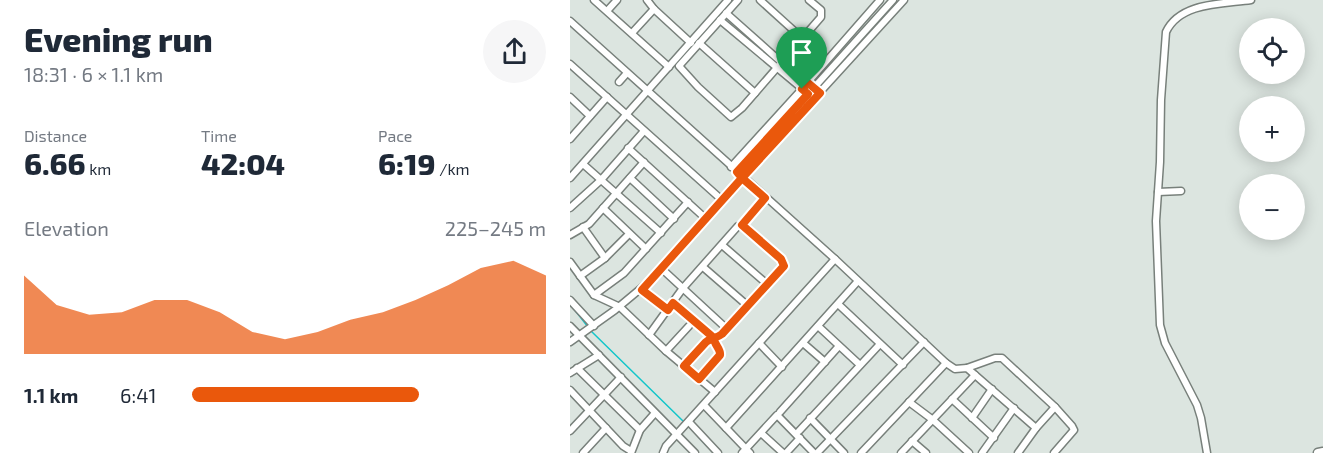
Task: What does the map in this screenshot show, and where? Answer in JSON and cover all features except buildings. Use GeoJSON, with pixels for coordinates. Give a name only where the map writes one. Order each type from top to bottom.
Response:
{"type":"FeatureCollection","features":[{"type":"Feature","properties":{"kind":"street"},"geometry":{"type":"LineString","coordinates":[[594,0],[669,67]]}},
{"type":"Feature","properties":{"kind":"street"},"geometry":{"type":"LineString","coordinates":[[607,10],[616,0]]}},
{"type":"Feature","properties":{"kind":"street"},"geometry":{"type":"LineString","coordinates":[[648,0],[654,9],[691,43]]}},
{"type":"Feature","properties":{"kind":"street"},"geometry":{"type":"LineString","coordinates":[[570,178],[728,0]]}},
{"type":"Feature","properties":{"kind":"street"},"geometry":{"type":"LineString","coordinates":[[738,0],[679,66],[731,117],[755,93],[822,14],[809,0]]}},
{"type":"Feature","properties":{"kind":"street"},"geometry":{"type":"LineString","coordinates":[[760,0],[802,38]]}},
{"type":"Feature","properties":{"kind":"street"},"geometry":{"type":"LineString","coordinates":[[731,167],[893,0]]}},
{"type":"Feature","properties":{"kind":"street"},"geometry":{"type":"LineString","coordinates":[[740,175],[820,93],[904,0]]}},
{"type":"Feature","properties":{"kind":"street"},"geometry":{"type":"LineString","coordinates":[[1207,453],[1197,405],[1165,343],[1161,330],[1156,252],[1161,99],[1166,32],[1170,23],[1178,17],[1205,5],[1251,0]]}},
{"type":"Feature","properties":{"kind":"street"},"geometry":{"type":"LineString","coordinates":[[570,342],[642,290],[662,269],[722,200],[876,1],[889,16]]}},
{"type":"Feature","properties":{"kind":"street"},"geometry":{"type":"LineString","coordinates":[[632,33],[654,9]]}},
{"type":"Feature","properties":{"kind":"street"},"geometry":{"type":"LineString","coordinates":[[726,13],[808,88],[814,99]]}},
{"type":"Feature","properties":{"kind":"street"},"geometry":{"type":"LineString","coordinates":[[720,20],[776,68],[820,93]]}},
{"type":"Feature","properties":{"kind":"street"},"geometry":{"type":"LineString","coordinates":[[570,21],[835,259],[946,363],[955,369],[968,368],[995,358],[1002,358],[1055,407],[1074,430],[1054,453]]}},
{"type":"Feature","properties":{"kind":"street"},"geometry":{"type":"LineString","coordinates":[[699,43],[755,93]]}},
{"type":"Feature","properties":{"kind":"street"},"geometry":{"type":"LineString","coordinates":[[570,64],[722,200]]}},
{"type":"Feature","properties":{"kind":"street"},"geometry":{"type":"LineString","coordinates":[[619,82],[627,73]]}},
{"type":"Feature","properties":{"kind":"street"},"geometry":{"type":"LineString","coordinates":[[570,97],[590,116]]}},
{"type":"Feature","properties":{"kind":"street"},"geometry":{"type":"LineString","coordinates":[[570,139],[607,97]]}},
{"type":"Feature","properties":{"kind":"street"},"geometry":{"type":"LineString","coordinates":[[570,108],[576,102]]}},
{"type":"Feature","properties":{"kind":"street"},"geometry":{"type":"LineString","coordinates":[[570,208],[601,180],[644,131]]}},
{"type":"Feature","properties":{"kind":"street"},"geometry":{"type":"LineString","coordinates":[[628,148],[705,218]]}},
{"type":"Feature","properties":{"kind":"street"},"geometry":{"type":"LineString","coordinates":[[570,235],[584,227],[644,162]]}},
{"type":"Feature","properties":{"kind":"street"},"geometry":{"type":"LineString","coordinates":[[583,164],[661,233]]}},
{"type":"Feature","properties":{"kind":"street"},"geometry":{"type":"LineString","coordinates":[[630,178],[674,219]]}},
{"type":"Feature","properties":{"kind":"street"},"geometry":{"type":"LineString","coordinates":[[1158,192],[1181,191]]}},
{"type":"Feature","properties":{"kind":"street"},"geometry":{"type":"LineString","coordinates":[[650,335],[683,288],[765,198]]}},
{"type":"Feature","properties":{"kind":"street"},"geometry":{"type":"LineString","coordinates":[[594,295],[624,273],[688,202]]}},
{"type":"Feature","properties":{"kind":"street"},"geometry":{"type":"LineString","coordinates":[[603,208],[646,249]]}},
{"type":"Feature","properties":{"kind":"street"},"geometry":{"type":"LineString","coordinates":[[684,366],[706,342],[720,336],[727,329],[784,264],[742,225]]}},
{"type":"Feature","properties":{"kind":"street"},"geometry":{"type":"LineString","coordinates":[[584,227],[605,258]]}},
{"type":"Feature","properties":{"kind":"street"},"geometry":{"type":"LineString","coordinates":[[580,276],[605,258],[629,234]]}},
{"type":"Feature","properties":{"kind":"street"},"geometry":{"type":"LineString","coordinates":[[722,245],[767,284]]}},
{"type":"Feature","properties":{"kind":"street"},"geometry":{"type":"LineString","coordinates":[[663,453],[666,446],[835,259]]}},
{"type":"Feature","properties":{"kind":"street"},"geometry":{"type":"LineString","coordinates":[[570,262],[594,295],[620,307],[666,351],[716,392]]}},
{"type":"Feature","properties":{"kind":"street"},"geometry":{"type":"LineString","coordinates":[[702,267],[748,306]]}},
{"type":"Feature","properties":{"kind":"street"},"geometry":{"type":"LineString","coordinates":[[662,269],[727,329]]}},
{"type":"Feature","properties":{"kind":"street"},"geometry":{"type":"LineString","coordinates":[[726,428],[858,281]]}},
{"type":"Feature","properties":{"kind":"street"},"geometry":{"type":"LineString","coordinates":[[642,290],[668,310]]}},
{"type":"Feature","properties":{"kind":"street"},"geometry":{"type":"LineString","coordinates":[[570,300],[593,326]]}},
{"type":"Feature","properties":{"kind":"street"},"geometry":{"type":"LineString","coordinates":[[673,303],[714,338],[714,344],[721,352],[699,379]]}},
{"type":"Feature","properties":{"kind":"street"},"geometry":{"type":"LineString","coordinates":[[838,304],[903,365]]}},
{"type":"Feature","properties":{"kind":"street"},"geometry":{"type":"LineString","coordinates":[[570,326],[581,334],[598,355],[694,452]]}},
{"type":"Feature","properties":{"kind":"street"},"geometry":{"type":"LineString","coordinates":[[666,351],[689,326]]}},
{"type":"Feature","properties":{"kind":"street"},"geometry":{"type":"LineString","coordinates":[[818,326],[860,365]]}},
{"type":"Feature","properties":{"kind":"street"},"geometry":{"type":"LineString","coordinates":[[704,405],[746,452],[777,416],[800,435],[815,453],[924,342]]}},
{"type":"Feature","properties":{"kind":"street"},"geometry":{"type":"LineString","coordinates":[[759,343],[782,367]]}},
{"type":"Feature","properties":{"kind":"street"},"geometry":{"type":"LineString","coordinates":[[803,343],[825,362]]}},
{"type":"Feature","properties":{"kind":"street"},"geometry":{"type":"LineString","coordinates":[[761,433],[784,453],[800,435],[810,418],[880,344]]}},
{"type":"Feature","properties":{"kind":"street"},"geometry":{"type":"LineString","coordinates":[[780,412],[839,346]]}},
{"type":"Feature","properties":{"kind":"street"},"geometry":{"type":"LineString","coordinates":[[570,373],[598,355]]}},
{"type":"Feature","properties":{"kind":"street"},"geometry":{"type":"LineString","coordinates":[[861,453],[946,363]]}},
{"type":"Feature","properties":{"kind":"street"},"geometry":{"type":"LineString","coordinates":[[577,368],[640,430]]}},
{"type":"Feature","properties":{"kind":"street"},"geometry":{"type":"LineString","coordinates":[[968,368],[1036,428]]}},
{"type":"Feature","properties":{"kind":"street"},"geometry":{"type":"LineString","coordinates":[[900,453],[975,375]]}},
{"type":"Feature","properties":{"kind":"street"},"geometry":{"type":"LineString","coordinates":[[570,431],[621,377]]}},
{"type":"Feature","properties":{"kind":"street"},"geometry":{"type":"LineString","coordinates":[[972,418],[992,389]]}},
{"type":"Feature","properties":{"kind":"street"},"geometry":{"type":"LineString","coordinates":[[571,394],[623,447],[631,452],[640,430],[655,413]]}},
{"type":"Feature","properties":{"kind":"street"},"geometry":{"type":"LineString","coordinates":[[952,399],[993,438]]}},
{"type":"Feature","properties":{"kind":"street"},"geometry":{"type":"LineString","coordinates":[[909,402],[933,420],[969,453]]}},
{"type":"Feature","properties":{"kind":"street"},"geometry":{"type":"LineString","coordinates":[[1020,452],[1036,428],[1055,407]]}},
{"type":"Feature","properties":{"kind":"street"},"geometry":{"type":"LineString","coordinates":[[982,453],[1014,408]]}},
{"type":"Feature","properties":{"kind":"street"},"geometry":{"type":"LineString","coordinates":[[810,418],[844,453]]}},
{"type":"Feature","properties":{"kind":"street"},"geometry":{"type":"LineString","coordinates":[[688,423],[718,453]]}},
{"type":"Feature","properties":{"kind":"street"},"geometry":{"type":"LineString","coordinates":[[584,453],[606,428]]}},
{"type":"Feature","properties":{"kind":"street"},"geometry":{"type":"LineString","coordinates":[[912,441],[926,453]]}},
{"type":"Feature","properties":{"kind":"street"},"geometry":{"type":"LineString","coordinates":[[616,453],[623,447]]}},
{"type":"Feature","properties":{"kind":"street"},"geometry":{"type":"LineString","coordinates":[[1318,453],[1323,452]]}},
{"type":"Feature","properties":{"kind":"waterway"},"geometry":{"type":"LineString","coordinates":[[571,305],[588,327]]}},
{"type":"Feature","properties":{"kind":"waterway"},"geometry":{"type":"LineString","coordinates":[[591,331],[684,422]]}},
{"type":"Feature","properties":{"kind":"waterway"},"geometry":{"type":"LineString","coordinates":[[688,425],[707,446]]}},
{"type":"Feature","properties":{"kind":"route"},"geometry":{"type":"LineString","coordinates":[[802,89],[808,83],[820,93],[742,178],[765,198],[742,225],[781,259],[784,266],[720,336],[714,338],[709,339],[684,366],[699,379],[720,355],[721,352],[714,344],[714,338],[673,303],[668,310],[642,290],[742,178],[737,172],[808,94],[802,89]]}}]}
